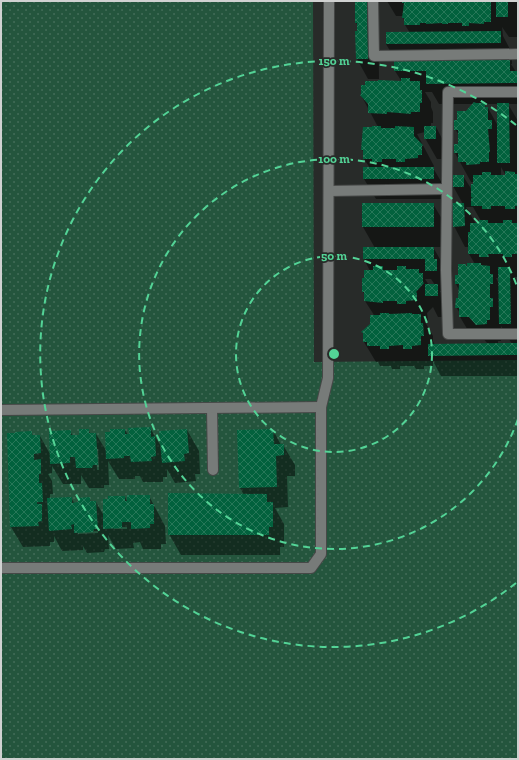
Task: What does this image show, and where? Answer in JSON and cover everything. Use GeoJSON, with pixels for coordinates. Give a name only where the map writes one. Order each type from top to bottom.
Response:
{"type":"FeatureCollection","features":[{"type":"Feature","properties":{"kind":"street"},"geometry":{"type":"LineString","coordinates":[[1,568],[311,568],[321,554],[321,407],[328,378],[328,1]]}},
{"type":"Feature","properties":{"kind":"street"},"geometry":{"type":"LineString","coordinates":[[373,1],[374,56],[518,54]]}},
{"type":"Feature","properties":{"kind":"street"},"geometry":{"type":"LineString","coordinates":[[518,92],[448,92],[446,189],[448,334],[518,334]]}},
{"type":"Feature","properties":{"kind":"street"},"geometry":{"type":"LineString","coordinates":[[329,190],[446,189]]}},
{"type":"Feature","properties":{"kind":"street"},"geometry":{"type":"LineString","coordinates":[[1,410],[321,407]]}},
{"type":"Feature","properties":{"kind":"street"},"geometry":{"type":"LineString","coordinates":[[212,408],[213,470]]}},
{"type":"Feature","properties":{"kind":"green space"},"geometry":{"type":"Polygon","coordinates":[[[1,1],[313,1],[314,362],[518,360],[518,759],[1,759],[1,1]]]}},
{"type":"Feature","properties":{"kind":"building"},"geometry":{"type":"Polygon","coordinates":[[[355,1],[367,1],[368,59],[356,59],[355,31],[357,31],[357,23],[355,23],[355,1]]]}},
{"type":"Feature","properties":{"kind":"building"},"geometry":{"type":"Polygon","coordinates":[[[402,1],[491,1],[491,22],[484,22],[484,24],[469,23],[469,26],[462,26],[462,23],[420,23],[420,25],[404,25],[404,18],[402,18],[404,3],[402,3],[402,1]]]}},
{"type":"Feature","properties":{"kind":"building"},"geometry":{"type":"Polygon","coordinates":[[[496,1],[508,1],[508,17],[496,17],[496,1]]]}},
{"type":"Feature","properties":{"kind":"building"},"geometry":{"type":"Polygon","coordinates":[[[501,31],[501,43],[386,44],[386,32],[501,31]]]}},
{"type":"Feature","properties":{"kind":"building"},"geometry":{"type":"Polygon","coordinates":[[[510,59],[510,71],[518,71],[518,83],[426,84],[426,71],[394,71],[394,60],[510,59]]]}},
{"type":"Feature","properties":{"kind":"building"},"geometry":{"type":"Polygon","coordinates":[[[401,78],[410,78],[410,81],[420,81],[422,103],[420,103],[420,112],[411,112],[411,114],[387,112],[387,114],[368,113],[368,104],[360,95],[361,85],[365,85],[365,81],[401,81],[401,78]]]}},
{"type":"Feature","properties":{"kind":"building"},"geometry":{"type":"Polygon","coordinates":[[[474,102],[485,103],[485,107],[488,107],[488,120],[492,120],[492,129],[488,129],[490,152],[489,162],[466,165],[466,162],[458,162],[458,153],[454,153],[454,144],[458,144],[458,130],[454,130],[454,120],[457,120],[457,111],[466,111],[474,102]]]}},
{"type":"Feature","properties":{"kind":"building"},"geometry":{"type":"Polygon","coordinates":[[[497,103],[509,103],[510,163],[497,163],[497,103]]]}},
{"type":"Feature","properties":{"kind":"building"},"geometry":{"type":"Polygon","coordinates":[[[381,126],[381,128],[395,128],[395,126],[414,127],[414,136],[423,145],[422,155],[418,155],[418,158],[405,159],[405,162],[396,162],[396,159],[382,159],[382,162],[372,162],[372,159],[363,159],[363,150],[361,150],[363,127],[381,126]]]}},
{"type":"Feature","properties":{"kind":"building"},"geometry":{"type":"Polygon","coordinates":[[[424,126],[436,126],[436,139],[424,139],[424,126]]]}},
{"type":"Feature","properties":{"kind":"building"},"geometry":{"type":"Polygon","coordinates":[[[363,167],[434,167],[434,179],[363,179],[363,167]]]}},
{"type":"Feature","properties":{"kind":"building"},"geometry":{"type":"Polygon","coordinates":[[[505,171],[515,172],[515,174],[518,174],[518,206],[515,206],[515,209],[505,209],[505,206],[491,206],[491,209],[482,209],[482,206],[471,206],[471,198],[473,198],[471,197],[471,184],[473,184],[473,175],[482,175],[482,172],[491,172],[491,175],[505,175],[505,171]]]}},
{"type":"Feature","properties":{"kind":"building"},"geometry":{"type":"Polygon","coordinates":[[[452,175],[464,175],[464,187],[452,187],[452,175]]]}},
{"type":"Feature","properties":{"kind":"building"},"geometry":{"type":"Polygon","coordinates":[[[362,203],[434,203],[434,227],[362,227],[362,203]]]}},
{"type":"Feature","properties":{"kind":"building"},"geometry":{"type":"Polygon","coordinates":[[[452,203],[464,203],[465,226],[453,227],[452,203]]]}},
{"type":"Feature","properties":{"kind":"building"},"geometry":{"type":"Polygon","coordinates":[[[479,220],[488,220],[488,223],[503,223],[503,220],[512,220],[512,223],[518,223],[518,254],[512,254],[512,257],[503,257],[503,254],[488,254],[489,257],[479,257],[479,254],[468,254],[468,232],[470,232],[470,223],[479,223],[479,220]]]}},
{"type":"Feature","properties":{"kind":"building"},"geometry":{"type":"Polygon","coordinates":[[[363,247],[434,247],[434,259],[437,259],[437,271],[425,271],[425,259],[363,259],[363,247]]]}},
{"type":"Feature","properties":{"kind":"building"},"geometry":{"type":"Polygon","coordinates":[[[467,263],[481,263],[481,265],[490,266],[490,274],[493,274],[493,284],[490,284],[490,298],[493,298],[493,307],[490,307],[490,320],[487,320],[487,324],[476,325],[469,317],[459,317],[459,308],[455,308],[456,298],[458,298],[459,284],[455,284],[455,275],[458,275],[458,264],[466,264],[467,266],[467,263]]]}},
{"type":"Feature","properties":{"kind":"building"},"geometry":{"type":"Polygon","coordinates":[[[373,266],[383,266],[383,270],[397,270],[397,266],[406,266],[406,269],[419,269],[419,273],[423,273],[424,283],[416,292],[417,300],[406,301],[406,304],[397,304],[397,301],[383,301],[383,303],[364,301],[364,292],[362,292],[362,278],[364,278],[364,270],[373,270],[373,266]]]}},
{"type":"Feature","properties":{"kind":"building"},"geometry":{"type":"Polygon","coordinates":[[[498,267],[510,267],[511,324],[499,324],[498,267]]]}},
{"type":"Feature","properties":{"kind":"building"},"geometry":{"type":"Polygon","coordinates":[[[425,284],[438,284],[438,296],[425,296],[425,284]]]}},
{"type":"Feature","properties":{"kind":"building"},"geometry":{"type":"Polygon","coordinates":[[[380,313],[421,314],[421,323],[423,323],[424,336],[421,336],[421,345],[412,346],[412,349],[403,349],[403,345],[389,346],[389,349],[380,349],[380,346],[367,346],[367,342],[363,342],[363,333],[361,332],[370,324],[370,315],[380,315],[380,313]]]}},
{"type":"Feature","properties":{"kind":"building"},"geometry":{"type":"Polygon","coordinates":[[[518,343],[518,355],[428,356],[428,344],[518,343]]]}},
{"type":"Feature","properties":{"kind":"building"},"geometry":{"type":"Polygon","coordinates":[[[151,427],[151,437],[155,436],[156,456],[151,457],[152,461],[131,462],[130,456],[124,456],[124,458],[106,459],[105,432],[110,432],[110,429],[125,429],[125,434],[129,434],[128,428],[151,427]]]}},
{"type":"Feature","properties":{"kind":"building"},"geometry":{"type":"Polygon","coordinates":[[[79,429],[89,429],[89,433],[96,433],[98,465],[93,465],[92,468],[76,468],[75,457],[70,457],[70,463],[50,464],[49,431],[71,430],[71,435],[79,435],[79,429]]]}},
{"type":"Feature","properties":{"kind":"building"},"geometry":{"type":"Polygon","coordinates":[[[187,429],[189,453],[184,454],[185,461],[162,463],[159,431],[187,429]]]}},
{"type":"Feature","properties":{"kind":"building"},"geometry":{"type":"Polygon","coordinates":[[[273,429],[274,444],[284,444],[284,455],[276,456],[277,487],[239,488],[237,430],[273,429]]]}},
{"type":"Feature","properties":{"kind":"building"},"geometry":{"type":"Polygon","coordinates":[[[32,431],[32,435],[40,435],[41,453],[34,454],[34,460],[41,459],[41,474],[39,474],[39,483],[42,483],[43,502],[37,502],[37,504],[42,504],[42,521],[38,522],[39,526],[10,527],[7,433],[32,431]]]}},
{"type":"Feature","properties":{"kind":"building"},"geometry":{"type":"Polygon","coordinates":[[[168,493],[267,494],[267,502],[273,502],[273,527],[269,527],[269,535],[168,535],[168,493]]]}},
{"type":"Feature","properties":{"kind":"building"},"geometry":{"type":"Polygon","coordinates":[[[127,495],[150,495],[150,504],[154,504],[154,524],[150,524],[150,528],[131,529],[131,522],[122,522],[122,528],[103,529],[103,499],[108,499],[108,496],[125,496],[125,501],[127,501],[127,495]]]}},
{"type":"Feature","properties":{"kind":"building"},"geometry":{"type":"Polygon","coordinates":[[[72,497],[72,503],[78,502],[78,498],[90,497],[90,501],[96,501],[98,529],[94,529],[93,532],[74,533],[74,524],[71,525],[72,529],[49,531],[47,498],[72,497]]]}}]}
